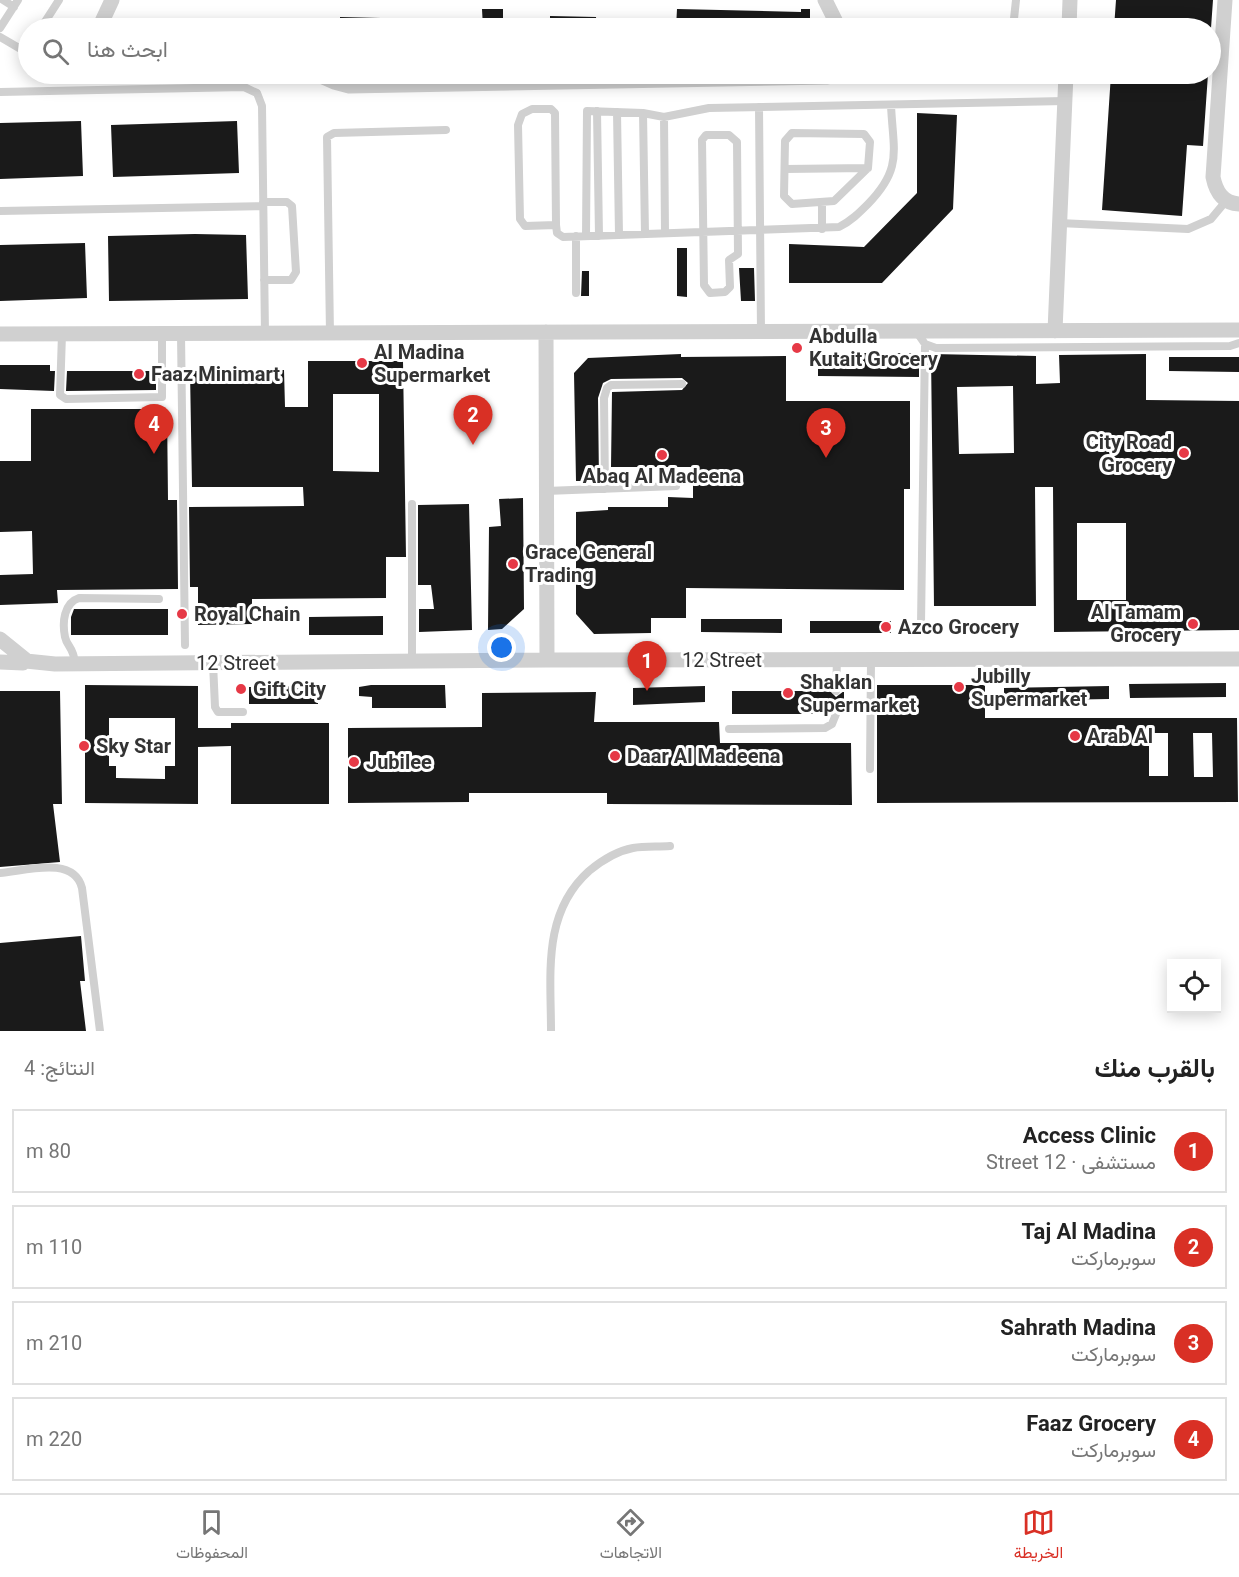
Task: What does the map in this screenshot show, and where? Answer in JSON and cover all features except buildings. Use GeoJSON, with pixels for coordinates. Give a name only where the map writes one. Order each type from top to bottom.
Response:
{"type":"FeatureCollection","features":[{"type":"Feature","properties":{"kind":"street"},"geometry":{"type":"LineString","coordinates":[[104,18],[112,0]]}},
{"type":"Feature","properties":{"kind":"street"},"geometry":{"type":"LineString","coordinates":[[825,0],[834,18]]}},
{"type":"Feature","properties":{"kind":"street"},"geometry":{"type":"LineString","coordinates":[[1069,18],[1070,0]]}},
{"type":"Feature","properties":{"kind":"street"},"geometry":{"type":"LineString","coordinates":[[1221,68],[1226,0]]}},
{"type":"Feature","properties":{"kind":"street"},"geometry":{"type":"LineString","coordinates":[[1055,331],[1066,84]]}},
{"type":"Feature","properties":{"kind":"street"},"geometry":{"type":"LineString","coordinates":[[1220,84],[1213,177],[1215,186],[1233,202]]}},
{"type":"Feature","properties":{"kind":"street"},"geometry":{"type":"LineString","coordinates":[[0,334],[1239,330]]}},
{"type":"Feature","properties":{"kind":"street"},"geometry":{"type":"LineString","coordinates":[[546,332],[547,660]]}},
{"type":"Feature","properties":{"kind":"street"},"geometry":{"type":"LineString","coordinates":[[0,639],[26,661]]}},
{"type":"Feature","properties":{"kind":"street","name":"12 Street"},"geometry":{"type":"LineString","coordinates":[[0,662],[75,664],[547,660],[1239,659]]}},
{"type":"Feature","properties":{"kind":"lane"},"geometry":{"type":"LineString","coordinates":[[0,28],[16,4],[3,0]]}},
{"type":"Feature","properties":{"kind":"lane"},"geometry":{"type":"LineString","coordinates":[[47,18],[59,0]]}},
{"type":"Feature","properties":{"kind":"lane"},"geometry":{"type":"LineString","coordinates":[[1014,18],[1016,0]]}},
{"type":"Feature","properties":{"kind":"lane"},"geometry":{"type":"LineString","coordinates":[[0,37],[18,48]]}},
{"type":"Feature","properties":{"kind":"lane"},"geometry":{"type":"LineString","coordinates":[[0,92],[251,88],[261,99],[265,334]]}},
{"type":"Feature","properties":{"kind":"lane"},"geometry":{"type":"LineString","coordinates":[[586,236],[587,111],[643,113],[663,117],[701,109],[1065,101]]}},
{"type":"Feature","properties":{"kind":"lane"},"geometry":{"type":"LineString","coordinates":[[556,225],[525,226],[519,219],[518,125],[522,114],[532,109],[551,109],[555,113],[558,235],[599,236],[840,227],[848,223],[887,184],[894,163],[891,105]]}},
{"type":"Feature","properties":{"kind":"lane"},"geometry":{"type":"LineString","coordinates":[[759,107],[761,332]]}},
{"type":"Feature","properties":{"kind":"lane"},"geometry":{"type":"LineString","coordinates":[[597,111],[599,236]]}},
{"type":"Feature","properties":{"kind":"lane"},"geometry":{"type":"LineString","coordinates":[[617,112],[619,235]]}},
{"type":"Feature","properties":{"kind":"lane"},"geometry":{"type":"LineString","coordinates":[[643,113],[645,234]]}},
{"type":"Feature","properties":{"kind":"lane"},"geometry":{"type":"LineString","coordinates":[[663,117],[665,233]]}},
{"type":"Feature","properties":{"kind":"lane"},"geometry":{"type":"LineString","coordinates":[[330,334],[327,138],[334,133],[447,130]]}},
{"type":"Feature","properties":{"kind":"lane"},"geometry":{"type":"LineString","coordinates":[[792,134],[864,134],[870,142],[868,168],[840,197],[822,204],[788,202],[784,196],[785,169],[785,138],[792,134]]}},
{"type":"Feature","properties":{"kind":"lane"},"geometry":{"type":"LineString","coordinates":[[706,135],[729,135],[737,142],[738,231],[738,254],[729,261],[729,289],[710,293],[704,285],[702,140],[706,135]]}},
{"type":"Feature","properties":{"kind":"lane"},"geometry":{"type":"LineString","coordinates":[[785,169],[868,168]]}},
{"type":"Feature","properties":{"kind":"lane"},"geometry":{"type":"LineString","coordinates":[[0,211],[287,202],[292,206],[296,272],[291,280],[264,280]]}},
{"type":"Feature","properties":{"kind":"lane"},"geometry":{"type":"LineString","coordinates":[[1058,223],[1188,229],[1211,219],[1233,202]]}},
{"type":"Feature","properties":{"kind":"lane"},"geometry":{"type":"LineString","coordinates":[[822,204],[822,229]]}},
{"type":"Feature","properties":{"kind":"lane"},"geometry":{"type":"LineString","coordinates":[[576,236],[576,292]]}},
{"type":"Feature","properties":{"kind":"lane"},"geometry":{"type":"LineString","coordinates":[[916,332],[925,344],[936,348],[1230,346],[1239,343]]}},
{"type":"Feature","properties":{"kind":"lane"},"geometry":{"type":"LineString","coordinates":[[62,334],[60,396],[66,399],[162,397],[162,334]]}},
{"type":"Feature","properties":{"kind":"lane"},"geometry":{"type":"LineString","coordinates":[[181,334],[185,645]]}},
{"type":"Feature","properties":{"kind":"lane"},"geometry":{"type":"LineString","coordinates":[[921,624],[925,344]]}},
{"type":"Feature","properties":{"kind":"lane"},"geometry":{"type":"LineString","coordinates":[[605,489],[604,398],[607,388],[611,385],[682,384]]}},
{"type":"Feature","properties":{"kind":"lane"},"geometry":{"type":"LineString","coordinates":[[546,491],[676,486]]}},
{"type":"Feature","properties":{"kind":"lane"},"geometry":{"type":"LineString","coordinates":[[412,504],[412,661]]}},
{"type":"Feature","properties":{"kind":"lane"},"geometry":{"type":"LineString","coordinates":[[75,664],[74,650],[65,636],[65,613],[69,603],[79,598],[159,599]]}},
{"type":"Feature","properties":{"kind":"lane"},"geometry":{"type":"LineString","coordinates":[[836,691],[837,660]]}},
{"type":"Feature","properties":{"kind":"lane"},"geometry":{"type":"LineString","coordinates":[[870,769],[871,661]]}},
{"type":"Feature","properties":{"kind":"lane"},"geometry":{"type":"LineString","coordinates":[[213,663],[215,707],[218,712],[243,712]]}},
{"type":"Feature","properties":{"kind":"lane"},"geometry":{"type":"LineString","coordinates":[[729,729],[825,728],[832,724],[836,714]]}},
{"type":"Feature","properties":{"kind":"lane"},"geometry":{"type":"LineString","coordinates":[[551,1031],[552,940],[556,919],[565,899],[578,881],[613,855],[633,848],[670,846]]}},
{"type":"Feature","properties":{"kind":"lane"},"geometry":{"type":"LineString","coordinates":[[0,873],[63,868],[78,877],[82,888],[100,1031]]}},
{"type":"Feature","properties":{"kind":"place","name":"Abdulla Kutait Grocery"},"geometry":{"type":"Point","coordinates":[797,348]}},
{"type":"Feature","properties":{"kind":"place","name":"Al Madina Supermarket"},"geometry":{"type":"Point","coordinates":[362,363]}},
{"type":"Feature","properties":{"kind":"place","name":"Faaz Minimart"},"geometry":{"type":"Point","coordinates":[139,374]}},
{"type":"Feature","properties":{"kind":"place","name":"Taj Al Madina"},"geometry":{"type":"Point","coordinates":[473,445]}},
{"type":"Feature","properties":{"kind":"place","name":"City Road Grocery"},"geometry":{"type":"Point","coordinates":[1184,453]}},
{"type":"Feature","properties":{"kind":"place","name":"Faaz Grocery"},"geometry":{"type":"Point","coordinates":[154,454]}},
{"type":"Feature","properties":{"kind":"place","name":"Abaq Al Madeena"},"geometry":{"type":"Point","coordinates":[662,455]}},
{"type":"Feature","properties":{"kind":"place","name":"Sahrath Madina"},"geometry":{"type":"Point","coordinates":[826,458]}},
{"type":"Feature","properties":{"kind":"place","name":"Grace General Trading"},"geometry":{"type":"Point","coordinates":[513,564]}},
{"type":"Feature","properties":{"kind":"place","name":"Royal Chain"},"geometry":{"type":"Point","coordinates":[182,614]}},
{"type":"Feature","properties":{"kind":"place","name":"Al Tamam Grocery"},"geometry":{"type":"Point","coordinates":[1193,624]}},
{"type":"Feature","properties":{"kind":"place","name":"Azco Grocery"},"geometry":{"type":"Point","coordinates":[886,627]}},
{"type":"Feature","properties":{"kind":"place","name":"Jubilly Supermarket"},"geometry":{"type":"Point","coordinates":[959,687]}},
{"type":"Feature","properties":{"kind":"place","name":"Gift City"},"geometry":{"type":"Point","coordinates":[241,689]}},
{"type":"Feature","properties":{"kind":"place","name":"Access Clinic"},"geometry":{"type":"Point","coordinates":[647,691]}},
{"type":"Feature","properties":{"kind":"place","name":"Shaklan Supermarket"},"geometry":{"type":"Point","coordinates":[788,693]}},
{"type":"Feature","properties":{"kind":"place","name":"Arab Al"},"geometry":{"type":"Point","coordinates":[1075,736]}},
{"type":"Feature","properties":{"kind":"place","name":"Sky Star"},"geometry":{"type":"Point","coordinates":[84,746]}},
{"type":"Feature","properties":{"kind":"place","name":"Daar Al Madeena"},"geometry":{"type":"Point","coordinates":[615,756]}},
{"type":"Feature","properties":{"kind":"place","name":"Jubilee"},"geometry":{"type":"Point","coordinates":[354,762]}}]}
